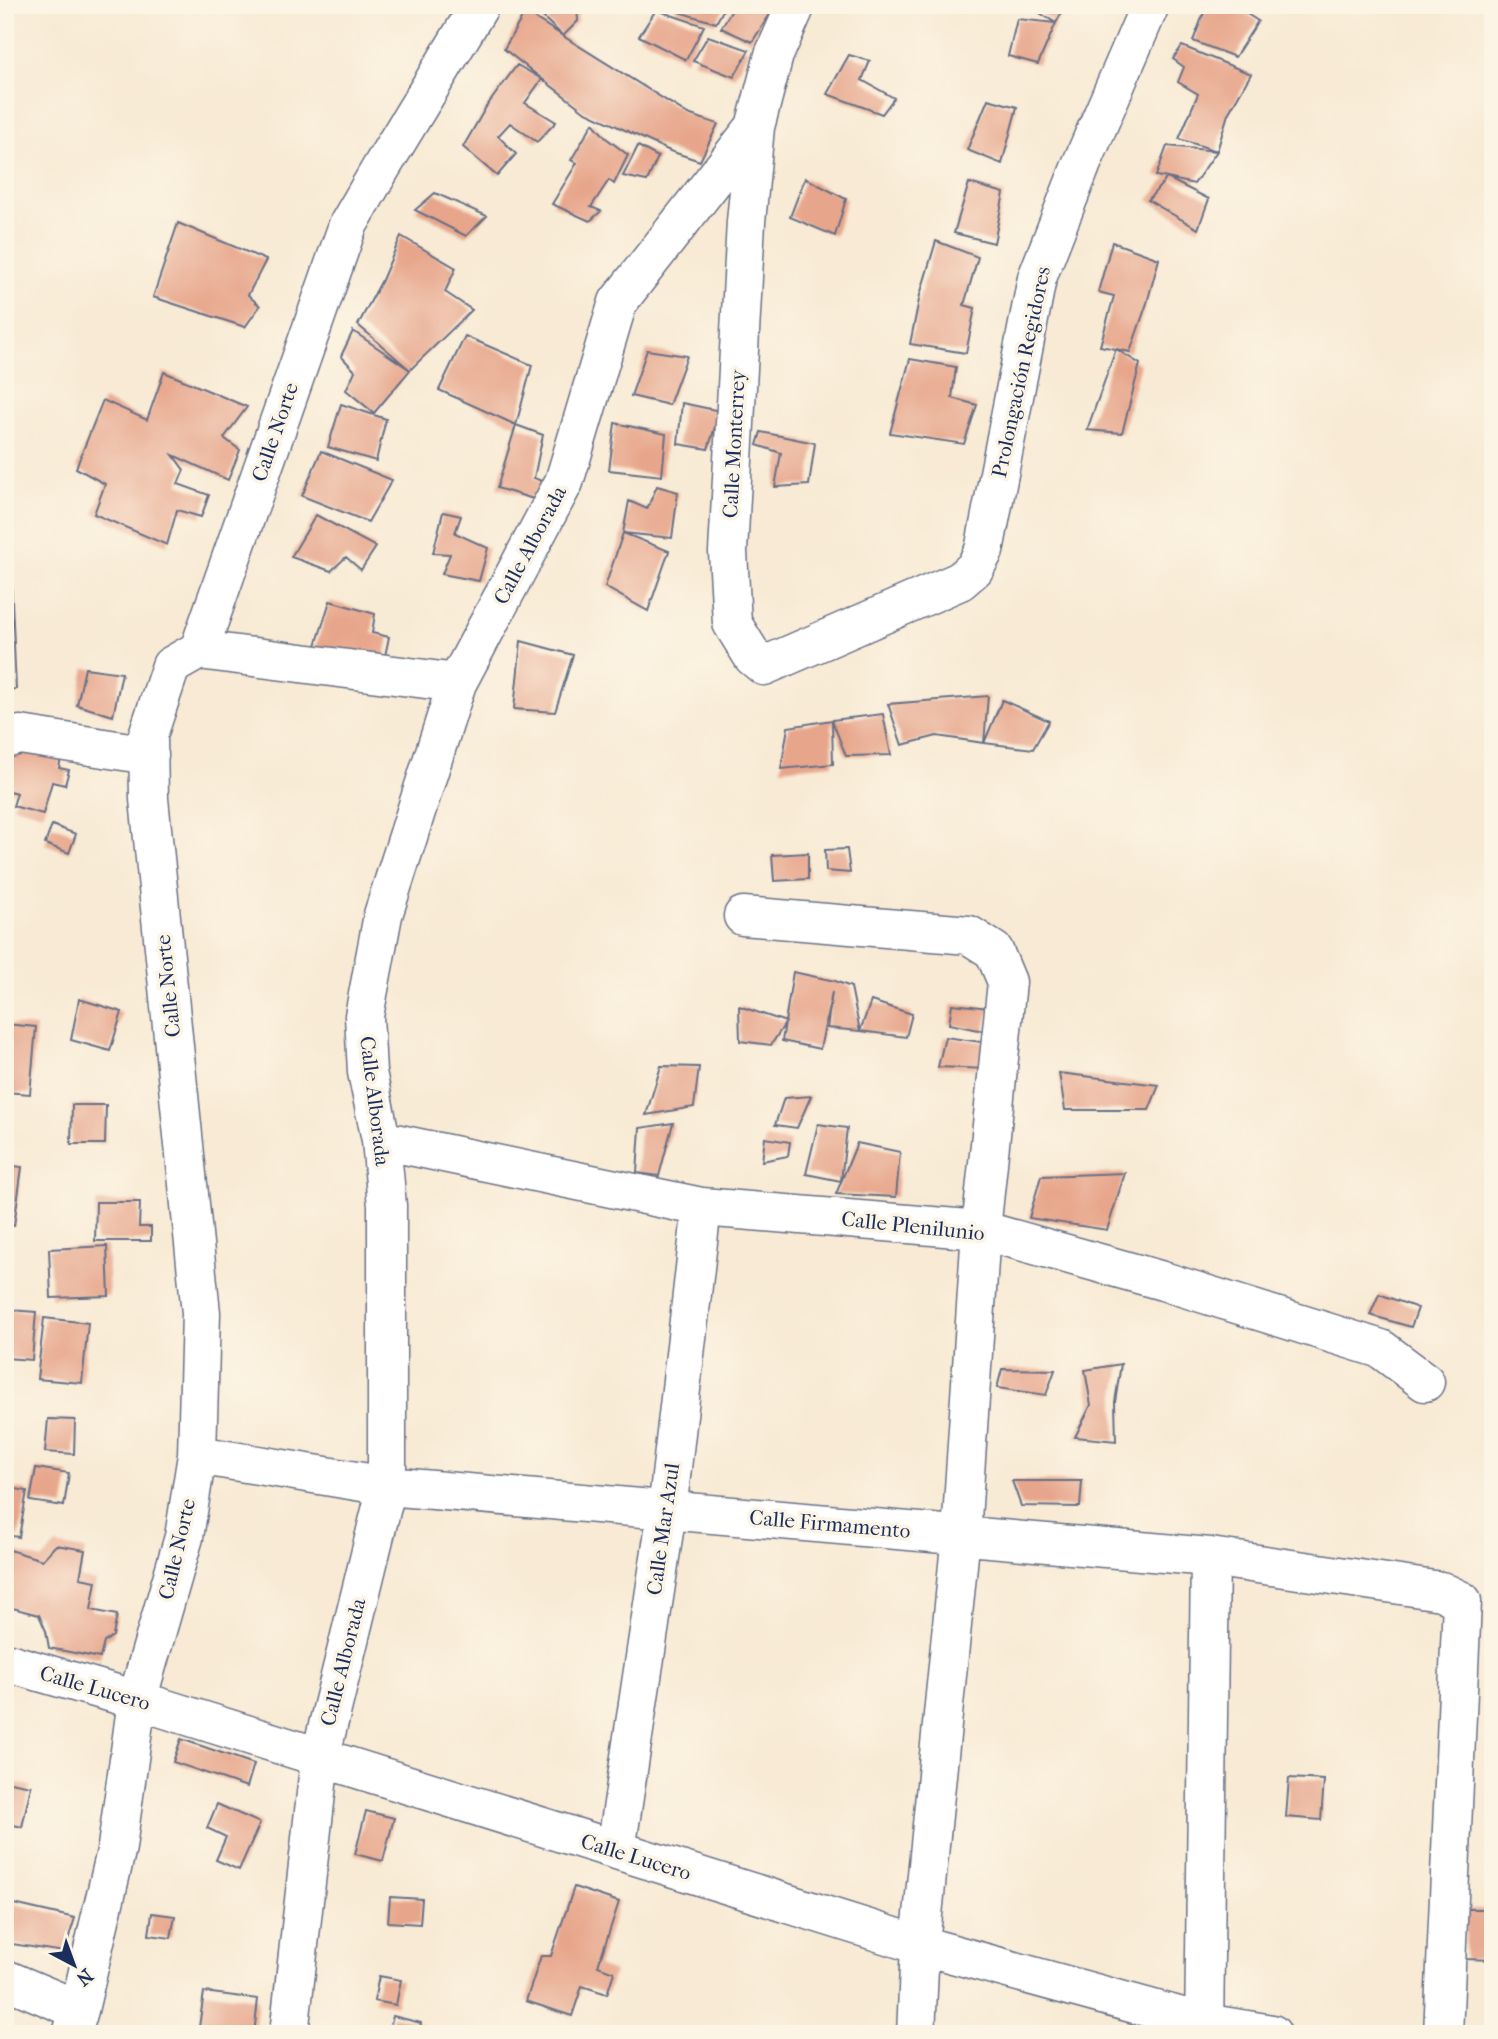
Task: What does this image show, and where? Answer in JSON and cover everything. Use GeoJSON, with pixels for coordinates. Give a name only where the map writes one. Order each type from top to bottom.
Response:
{"type":"FeatureCollection","features":[{"type":"Feature","properties":{"kind":"street","name":"Calle Norte"},"geometry":{"type":"LineString","coordinates":[[76,2022],[117,1847],[137,1700],[184,1537],[197,1455],[201,1313],[149,799],[148,735],[171,666],[199,650],[348,225],[480,5]]}},
{"type":"Feature","properties":{"kind":"street","name":"Calle Monterrey"},"geometry":{"type":"LineString","coordinates":[[796,5],[774,55],[755,127],[728,552],[732,623],[753,657],[764,666],[960,581]]}},
{"type":"Feature","properties":{"kind":"street","name":"Prolongación Regidores"},"geometry":{"type":"LineString","coordinates":[[960,581],[974,569],[984,551],[1037,278],[1150,5]]}},
{"type":"Feature","properties":{"kind":"street","name":"Calle Alborada"},"geometry":{"type":"LineString","coordinates":[[289,2034],[320,1758],[387,1486],[387,1206],[381,1140],[367,1072],[365,1016],[383,915],[457,683],[564,482],[618,302],[755,127]]}},
{"type":"Feature","properties":{"kind":"street"},"geometry":{"type":"LineString","coordinates":[[199,650],[457,683]]}},
{"type":"Feature","properties":{"kind":"street"},"geometry":{"type":"LineString","coordinates":[[5,739],[20,735],[149,755]]}},
{"type":"Feature","properties":{"kind":"street"},"geometry":{"type":"LineString","coordinates":[[743,916],[969,935],[994,951],[1007,982],[981,1230],[961,1535],[920,1945],[916,2034]]}},
{"type":"Feature","properties":{"kind":"street","name":"Calle Plenilunio"},"geometry":{"type":"LineString","coordinates":[[381,1140],[702,1207],[981,1230],[1163,1281],[1381,1349],[1425,1382]]}},
{"type":"Feature","properties":{"kind":"street","name":"Calle Mar Azul"},"geometry":{"type":"LineString","coordinates":[[616,1850],[667,1511],[702,1207]]}},
{"type":"Feature","properties":{"kind":"street","name":"Calle Firmamento"},"geometry":{"type":"LineString","coordinates":[[197,1455],[387,1486],[1210,1557],[1441,1591],[1462,1601],[1443,2034]]}},
{"type":"Feature","properties":{"kind":"street"},"geometry":{"type":"LineString","coordinates":[[1204,2028],[1210,1557]]}},
{"type":"Feature","properties":{"kind":"street","name":"Calle Lucero"},"geometry":{"type":"LineString","coordinates":[[5,1662],[137,1700],[920,1945],[1204,2028],[1272,2034]]}},
{"type":"Feature","properties":{"kind":"street"},"geometry":{"type":"LineString","coordinates":[[5,1979],[76,2022]]}},
{"type":"Feature","properties":{"kind":"building"},"geometry":{"type":"Polygon","coordinates":[[[530,5],[577,5],[578,21],[563,36],[530,5]]]}},
{"type":"Feature","properties":{"kind":"building"},"geometry":{"type":"Polygon","coordinates":[[[678,5],[726,5],[716,23],[675,11],[678,5]]]}},
{"type":"Feature","properties":{"kind":"building"},"geometry":{"type":"Polygon","coordinates":[[[735,5],[776,5],[752,42],[721,28],[735,5]]]}},
{"type":"Feature","properties":{"kind":"building"},"geometry":{"type":"Polygon","coordinates":[[[1027,5],[1066,5],[1056,23],[1027,5]]]}},
{"type":"Feature","properties":{"kind":"building"},"geometry":{"type":"Polygon","coordinates":[[[1207,5],[1233,5],[1258,21],[1235,57],[1193,41],[1207,5]]]}},
{"type":"Feature","properties":{"kind":"building"},"geometry":{"type":"Polygon","coordinates":[[[656,10],[704,26],[686,60],[639,36],[656,10]]]}},
{"type":"Feature","properties":{"kind":"building"},"geometry":{"type":"Polygon","coordinates":[[[525,12],[688,114],[718,124],[700,161],[670,151],[584,111],[504,49],[525,12]]]}},
{"type":"Feature","properties":{"kind":"building"},"geometry":{"type":"Polygon","coordinates":[[[1017,19],[1056,23],[1038,64],[1008,56],[1017,19]]]}},
{"type":"Feature","properties":{"kind":"building"},"geometry":{"type":"Polygon","coordinates":[[[708,36],[749,50],[734,77],[693,61],[708,36]]]}},
{"type":"Feature","properties":{"kind":"building"},"geometry":{"type":"Polygon","coordinates":[[[1182,46],[1251,74],[1228,114],[1217,151],[1179,139],[1198,94],[1178,82],[1184,67],[1173,59],[1182,46]]]}},
{"type":"Feature","properties":{"kind":"building"},"geometry":{"type":"Polygon","coordinates":[[[849,55],[870,61],[862,80],[894,98],[882,114],[827,94],[849,55]]]}},
{"type":"Feature","properties":{"kind":"building"},"geometry":{"type":"Polygon","coordinates":[[[517,65],[542,79],[525,103],[556,122],[537,142],[510,123],[498,136],[516,154],[497,176],[463,147],[486,107],[517,65]]]}},
{"type":"Feature","properties":{"kind":"building"},"geometry":{"type":"Polygon","coordinates":[[[988,99],[1017,107],[1002,164],[967,150],[988,99]]]}},
{"type":"Feature","properties":{"kind":"building"},"geometry":{"type":"Polygon","coordinates":[[[593,123],[606,138],[628,155],[614,184],[609,180],[591,207],[601,211],[590,221],[552,204],[577,163],[571,160],[593,123]]]}},
{"type":"Feature","properties":{"kind":"building"},"geometry":{"type":"Polygon","coordinates":[[[638,146],[658,157],[647,181],[623,176],[638,146]]]}},
{"type":"Feature","properties":{"kind":"building"},"geometry":{"type":"Polygon","coordinates":[[[1167,146],[1217,151],[1194,184],[1156,176],[1167,146]]]}},
{"type":"Feature","properties":{"kind":"building"},"geometry":{"type":"Polygon","coordinates":[[[805,178],[846,199],[835,236],[790,217],[805,178]]]}},
{"type":"Feature","properties":{"kind":"building"},"geometry":{"type":"Polygon","coordinates":[[[1167,178],[1209,199],[1198,229],[1148,200],[1167,178]]]}},
{"type":"Feature","properties":{"kind":"building"},"geometry":{"type":"Polygon","coordinates":[[[969,183],[1004,193],[994,243],[954,233],[969,183]]]}},
{"type":"Feature","properties":{"kind":"building"},"geometry":{"type":"Polygon","coordinates":[[[435,193],[487,216],[466,236],[415,210],[435,193]]]}},
{"type":"Feature","properties":{"kind":"building"},"geometry":{"type":"Polygon","coordinates":[[[178,223],[266,260],[248,295],[260,306],[245,327],[153,297],[178,223]]]}},
{"type":"Feature","properties":{"kind":"building"},"geometry":{"type":"Polygon","coordinates":[[[401,236],[456,268],[445,292],[472,310],[410,370],[358,325],[401,236]]]}},
{"type":"Feature","properties":{"kind":"building"},"geometry":{"type":"Polygon","coordinates":[[[936,241],[978,257],[964,305],[975,308],[966,353],[910,344],[920,295],[936,241]]]}},
{"type":"Feature","properties":{"kind":"building"},"geometry":{"type":"Polygon","coordinates":[[[1112,242],[1159,259],[1130,352],[1100,346],[1114,296],[1098,292],[1112,242]]]}},
{"type":"Feature","properties":{"kind":"building"},"geometry":{"type":"Polygon","coordinates":[[[353,331],[410,370],[374,413],[346,390],[355,371],[341,356],[353,331]]]}},
{"type":"Feature","properties":{"kind":"building"},"geometry":{"type":"Polygon","coordinates":[[[465,336],[532,365],[516,425],[439,390],[465,336]]]}},
{"type":"Feature","properties":{"kind":"building"},"geometry":{"type":"Polygon","coordinates":[[[1116,349],[1140,364],[1122,433],[1087,430],[1116,349]]]}},
{"type":"Feature","properties":{"kind":"building"},"geometry":{"type":"Polygon","coordinates":[[[647,350],[687,356],[669,405],[631,396],[647,350]]]}},
{"type":"Feature","properties":{"kind":"building"},"geometry":{"type":"Polygon","coordinates":[[[910,359],[956,367],[952,398],[977,405],[964,444],[890,433],[910,359]]]}},
{"type":"Feature","properties":{"kind":"building"},"geometry":{"type":"Polygon","coordinates":[[[164,372],[247,407],[224,438],[240,450],[228,480],[173,455],[184,470],[178,484],[209,495],[201,517],[177,510],[167,545],[94,514],[105,484],[76,468],[103,400],[147,420],[164,372]]]}},
{"type":"Feature","properties":{"kind":"building"},"geometry":{"type":"Polygon","coordinates":[[[682,403],[720,411],[708,449],[678,444],[682,403]]]}},
{"type":"Feature","properties":{"kind":"building"},"geometry":{"type":"Polygon","coordinates":[[[341,404],[386,419],[376,461],[328,447],[341,404]]]}},
{"type":"Feature","properties":{"kind":"building"},"geometry":{"type":"Polygon","coordinates":[[[615,423],[666,434],[662,476],[609,470],[615,423]]]}},
{"type":"Feature","properties":{"kind":"building"},"geometry":{"type":"Polygon","coordinates":[[[516,425],[543,435],[534,478],[549,484],[537,500],[497,488],[516,425]]]}},
{"type":"Feature","properties":{"kind":"building"},"geometry":{"type":"Polygon","coordinates":[[[761,432],[815,443],[809,485],[775,487],[781,453],[757,445],[761,432]]]}},
{"type":"Feature","properties":{"kind":"building"},"geometry":{"type":"Polygon","coordinates":[[[321,451],[392,480],[368,522],[302,496],[321,451]]]}},
{"type":"Feature","properties":{"kind":"building"},"geometry":{"type":"Polygon","coordinates":[[[657,486],[678,492],[672,538],[623,533],[629,501],[647,509],[657,486]]]}},
{"type":"Feature","properties":{"kind":"building"},"geometry":{"type":"Polygon","coordinates":[[[443,512],[461,516],[455,533],[488,548],[479,581],[442,574],[450,554],[433,553],[443,512]]]}},
{"type":"Feature","properties":{"kind":"building"},"geometry":{"type":"Polygon","coordinates":[[[316,515],[376,547],[361,570],[346,557],[331,571],[291,557],[316,515]]]}},
{"type":"Feature","properties":{"kind":"building"},"geometry":{"type":"Polygon","coordinates":[[[623,533],[669,551],[648,611],[605,587],[623,533]]]}},
{"type":"Feature","properties":{"kind":"building"},"geometry":{"type":"Polygon","coordinates":[[[5,578],[11,578],[16,689],[5,690],[5,578]]]}},
{"type":"Feature","properties":{"kind":"building"},"geometry":{"type":"Polygon","coordinates":[[[330,601],[375,614],[372,633],[389,637],[384,661],[313,655],[330,601]]]}},
{"type":"Feature","properties":{"kind":"building"},"geometry":{"type":"Polygon","coordinates":[[[521,641],[573,655],[555,712],[514,709],[521,641]]]}},
{"type":"Feature","properties":{"kind":"building"},"geometry":{"type":"Polygon","coordinates":[[[85,668],[122,673],[113,716],[77,705],[85,668]]]}},
{"type":"Feature","properties":{"kind":"building"},"geometry":{"type":"Polygon","coordinates":[[[988,696],[984,743],[937,736],[902,745],[888,704],[988,696]]]}},
{"type":"Feature","properties":{"kind":"building"},"geometry":{"type":"Polygon","coordinates":[[[1002,700],[1049,721],[1033,749],[984,743],[1002,700]]]}},
{"type":"Feature","properties":{"kind":"building"},"geometry":{"type":"Polygon","coordinates":[[[883,714],[891,755],[846,756],[832,720],[883,714]]]}},
{"type":"Feature","properties":{"kind":"building"},"geometry":{"type":"Polygon","coordinates":[[[832,720],[833,764],[781,769],[788,727],[832,720]]]}},
{"type":"Feature","properties":{"kind":"building"},"geometry":{"type":"Polygon","coordinates":[[[13,740],[62,753],[59,768],[69,770],[65,785],[52,782],[43,814],[13,806],[17,793],[5,790],[5,771],[13,740]]]}},
{"type":"Feature","properties":{"kind":"building"},"geometry":{"type":"Polygon","coordinates":[[[52,825],[76,834],[69,853],[45,844],[52,825]]]}},
{"type":"Feature","properties":{"kind":"building"},"geometry":{"type":"Polygon","coordinates":[[[847,849],[850,873],[826,871],[825,850],[847,849]]]}},
{"type":"Feature","properties":{"kind":"building"},"geometry":{"type":"Polygon","coordinates":[[[808,853],[808,879],[774,881],[772,855],[808,853]]]}},
{"type":"Feature","properties":{"kind":"building"},"geometry":{"type":"Polygon","coordinates":[[[5,870],[12,871],[6,900],[5,899],[5,870]]]}},
{"type":"Feature","properties":{"kind":"building"},"geometry":{"type":"Polygon","coordinates":[[[793,972],[851,987],[860,1031],[827,1028],[832,992],[820,1049],[782,1041],[793,972]]]}},
{"type":"Feature","properties":{"kind":"building"},"geometry":{"type":"Polygon","coordinates":[[[79,999],[122,1012],[110,1051],[71,1040],[79,999]]]}},
{"type":"Feature","properties":{"kind":"building"},"geometry":{"type":"Polygon","coordinates":[[[871,1001],[912,1014],[906,1037],[860,1031],[871,1001]]]}},
{"type":"Feature","properties":{"kind":"building"},"geometry":{"type":"Polygon","coordinates":[[[952,1004],[991,1008],[984,1031],[949,1024],[952,1004]]]}},
{"type":"Feature","properties":{"kind":"building"},"geometry":{"type":"Polygon","coordinates":[[[739,1006],[786,1022],[771,1045],[740,1041],[739,1006]]]}},
{"type":"Feature","properties":{"kind":"building"},"geometry":{"type":"Polygon","coordinates":[[[5,1024],[36,1027],[30,1094],[5,1092],[5,1024]]]}},
{"type":"Feature","properties":{"kind":"building"},"geometry":{"type":"Polygon","coordinates":[[[945,1037],[989,1043],[987,1069],[938,1067],[945,1037]]]}},
{"type":"Feature","properties":{"kind":"building"},"geometry":{"type":"Polygon","coordinates":[[[661,1066],[699,1067],[694,1107],[646,1115],[661,1066]]]}},
{"type":"Feature","properties":{"kind":"building"},"geometry":{"type":"Polygon","coordinates":[[[1059,1073],[1159,1085],[1149,1110],[1065,1110],[1059,1073]]]}},
{"type":"Feature","properties":{"kind":"building"},"geometry":{"type":"Polygon","coordinates":[[[811,1096],[797,1128],[775,1125],[784,1098],[811,1096]]]}},
{"type":"Feature","properties":{"kind":"building"},"geometry":{"type":"Polygon","coordinates":[[[72,1105],[106,1105],[105,1144],[71,1144],[72,1105]]]}},
{"type":"Feature","properties":{"kind":"building"},"geometry":{"type":"Polygon","coordinates":[[[673,1123],[659,1176],[637,1173],[640,1128],[673,1123]]]}},
{"type":"Feature","properties":{"kind":"building"},"geometry":{"type":"Polygon","coordinates":[[[818,1124],[847,1128],[841,1181],[806,1174],[818,1124]]]}},
{"type":"Feature","properties":{"kind":"building"},"geometry":{"type":"Polygon","coordinates":[[[765,1138],[790,1142],[788,1156],[762,1161],[765,1138]]]}},
{"type":"Feature","properties":{"kind":"building"},"geometry":{"type":"Polygon","coordinates":[[[857,1143],[900,1152],[896,1197],[836,1194],[857,1143]]]}},
{"type":"Feature","properties":{"kind":"building"},"geometry":{"type":"Polygon","coordinates":[[[5,1165],[22,1167],[14,1226],[5,1225],[5,1165]]]}},
{"type":"Feature","properties":{"kind":"building"},"geometry":{"type":"Polygon","coordinates":[[[1125,1173],[1107,1230],[1029,1218],[1041,1176],[1125,1173]]]}},
{"type":"Feature","properties":{"kind":"building"},"geometry":{"type":"Polygon","coordinates":[[[96,1202],[140,1202],[139,1227],[151,1227],[151,1241],[95,1241],[96,1202]]]}},
{"type":"Feature","properties":{"kind":"building"},"geometry":{"type":"Polygon","coordinates":[[[107,1246],[109,1296],[51,1298],[49,1249],[107,1246]]]}},
{"type":"Feature","properties":{"kind":"building"},"geometry":{"type":"Polygon","coordinates":[[[1379,1294],[1418,1308],[1411,1327],[1370,1315],[1379,1294]]]}},
{"type":"Feature","properties":{"kind":"building"},"geometry":{"type":"Polygon","coordinates":[[[10,1310],[36,1312],[32,1360],[5,1358],[5,1336],[8,1336],[10,1310]]]}},
{"type":"Feature","properties":{"kind":"building"},"geometry":{"type":"Polygon","coordinates":[[[44,1318],[88,1323],[82,1383],[37,1379],[44,1318]]]}},
{"type":"Feature","properties":{"kind":"building"},"geometry":{"type":"Polygon","coordinates":[[[1121,1364],[1115,1402],[1116,1441],[1075,1437],[1091,1405],[1085,1370],[1121,1364]]]}},
{"type":"Feature","properties":{"kind":"building"},"geometry":{"type":"Polygon","coordinates":[[[1002,1369],[1055,1370],[1046,1395],[997,1388],[1002,1369]]]}},
{"type":"Feature","properties":{"kind":"building"},"geometry":{"type":"Polygon","coordinates":[[[48,1419],[75,1420],[74,1454],[45,1452],[48,1419]]]}},
{"type":"Feature","properties":{"kind":"building"},"geometry":{"type":"Polygon","coordinates":[[[36,1468],[69,1473],[64,1506],[30,1501],[36,1468]]]}},
{"type":"Feature","properties":{"kind":"building"},"geometry":{"type":"Polygon","coordinates":[[[1012,1481],[1082,1481],[1080,1507],[1021,1506],[1012,1481]]]}},
{"type":"Feature","properties":{"kind":"building"},"geometry":{"type":"Polygon","coordinates":[[[5,1487],[27,1491],[19,1537],[5,1535],[5,1487]]]}},
{"type":"Feature","properties":{"kind":"building"},"geometry":{"type":"Polygon","coordinates":[[[56,1545],[85,1550],[80,1578],[96,1581],[91,1610],[117,1615],[113,1636],[104,1642],[100,1658],[49,1648],[39,1615],[5,1606],[5,1565],[10,1550],[42,1560],[56,1545]]]}},
{"type":"Feature","properties":{"kind":"building"},"geometry":{"type":"Polygon","coordinates":[[[181,1739],[254,1764],[247,1787],[173,1762],[181,1739]]]}},
{"type":"Feature","properties":{"kind":"building"},"geometry":{"type":"Polygon","coordinates":[[[1289,1778],[1324,1780],[1321,1820],[1286,1817],[1289,1778]]]}},
{"type":"Feature","properties":{"kind":"building"},"geometry":{"type":"Polygon","coordinates":[[[5,1781],[31,1786],[22,1827],[5,1823],[5,1781]]]}},
{"type":"Feature","properties":{"kind":"building"},"geometry":{"type":"Polygon","coordinates":[[[217,1804],[260,1823],[239,1870],[216,1860],[226,1837],[207,1828],[217,1804]]]}},
{"type":"Feature","properties":{"kind":"building"},"geometry":{"type":"Polygon","coordinates":[[[366,1811],[394,1818],[383,1861],[355,1854],[366,1811]]]}},
{"type":"Feature","properties":{"kind":"building"},"geometry":{"type":"Polygon","coordinates":[[[574,1887],[619,1902],[598,1966],[614,1972],[607,1994],[582,1986],[572,2016],[526,2001],[541,1956],[551,1956],[574,1887]]]}},
{"type":"Feature","properties":{"kind":"building"},"geometry":{"type":"Polygon","coordinates":[[[390,1897],[422,1899],[420,1924],[388,1922],[390,1897]]]}},
{"type":"Feature","properties":{"kind":"building"},"geometry":{"type":"Polygon","coordinates":[[[5,1902],[75,1918],[64,1952],[5,1943],[5,1902]]]}},
{"type":"Feature","properties":{"kind":"building"},"geometry":{"type":"Polygon","coordinates":[[[1466,1909],[1493,1909],[1493,1960],[1465,1959],[1466,1909]]]}},
{"type":"Feature","properties":{"kind":"building"},"geometry":{"type":"Polygon","coordinates":[[[152,1913],[175,1916],[171,1938],[149,1935],[152,1913]]]}},
{"type":"Feature","properties":{"kind":"building"},"geometry":{"type":"Polygon","coordinates":[[[379,1976],[401,1980],[396,2005],[374,2001],[379,1976]]]}},
{"type":"Feature","properties":{"kind":"building"},"geometry":{"type":"Polygon","coordinates":[[[204,1992],[258,1999],[254,2034],[198,2034],[204,1992]]]}},
{"type":"Feature","properties":{"kind":"building"},"geometry":{"type":"Polygon","coordinates":[[[393,2016],[421,2023],[419,2034],[388,2034],[393,2016]]]}}]}
